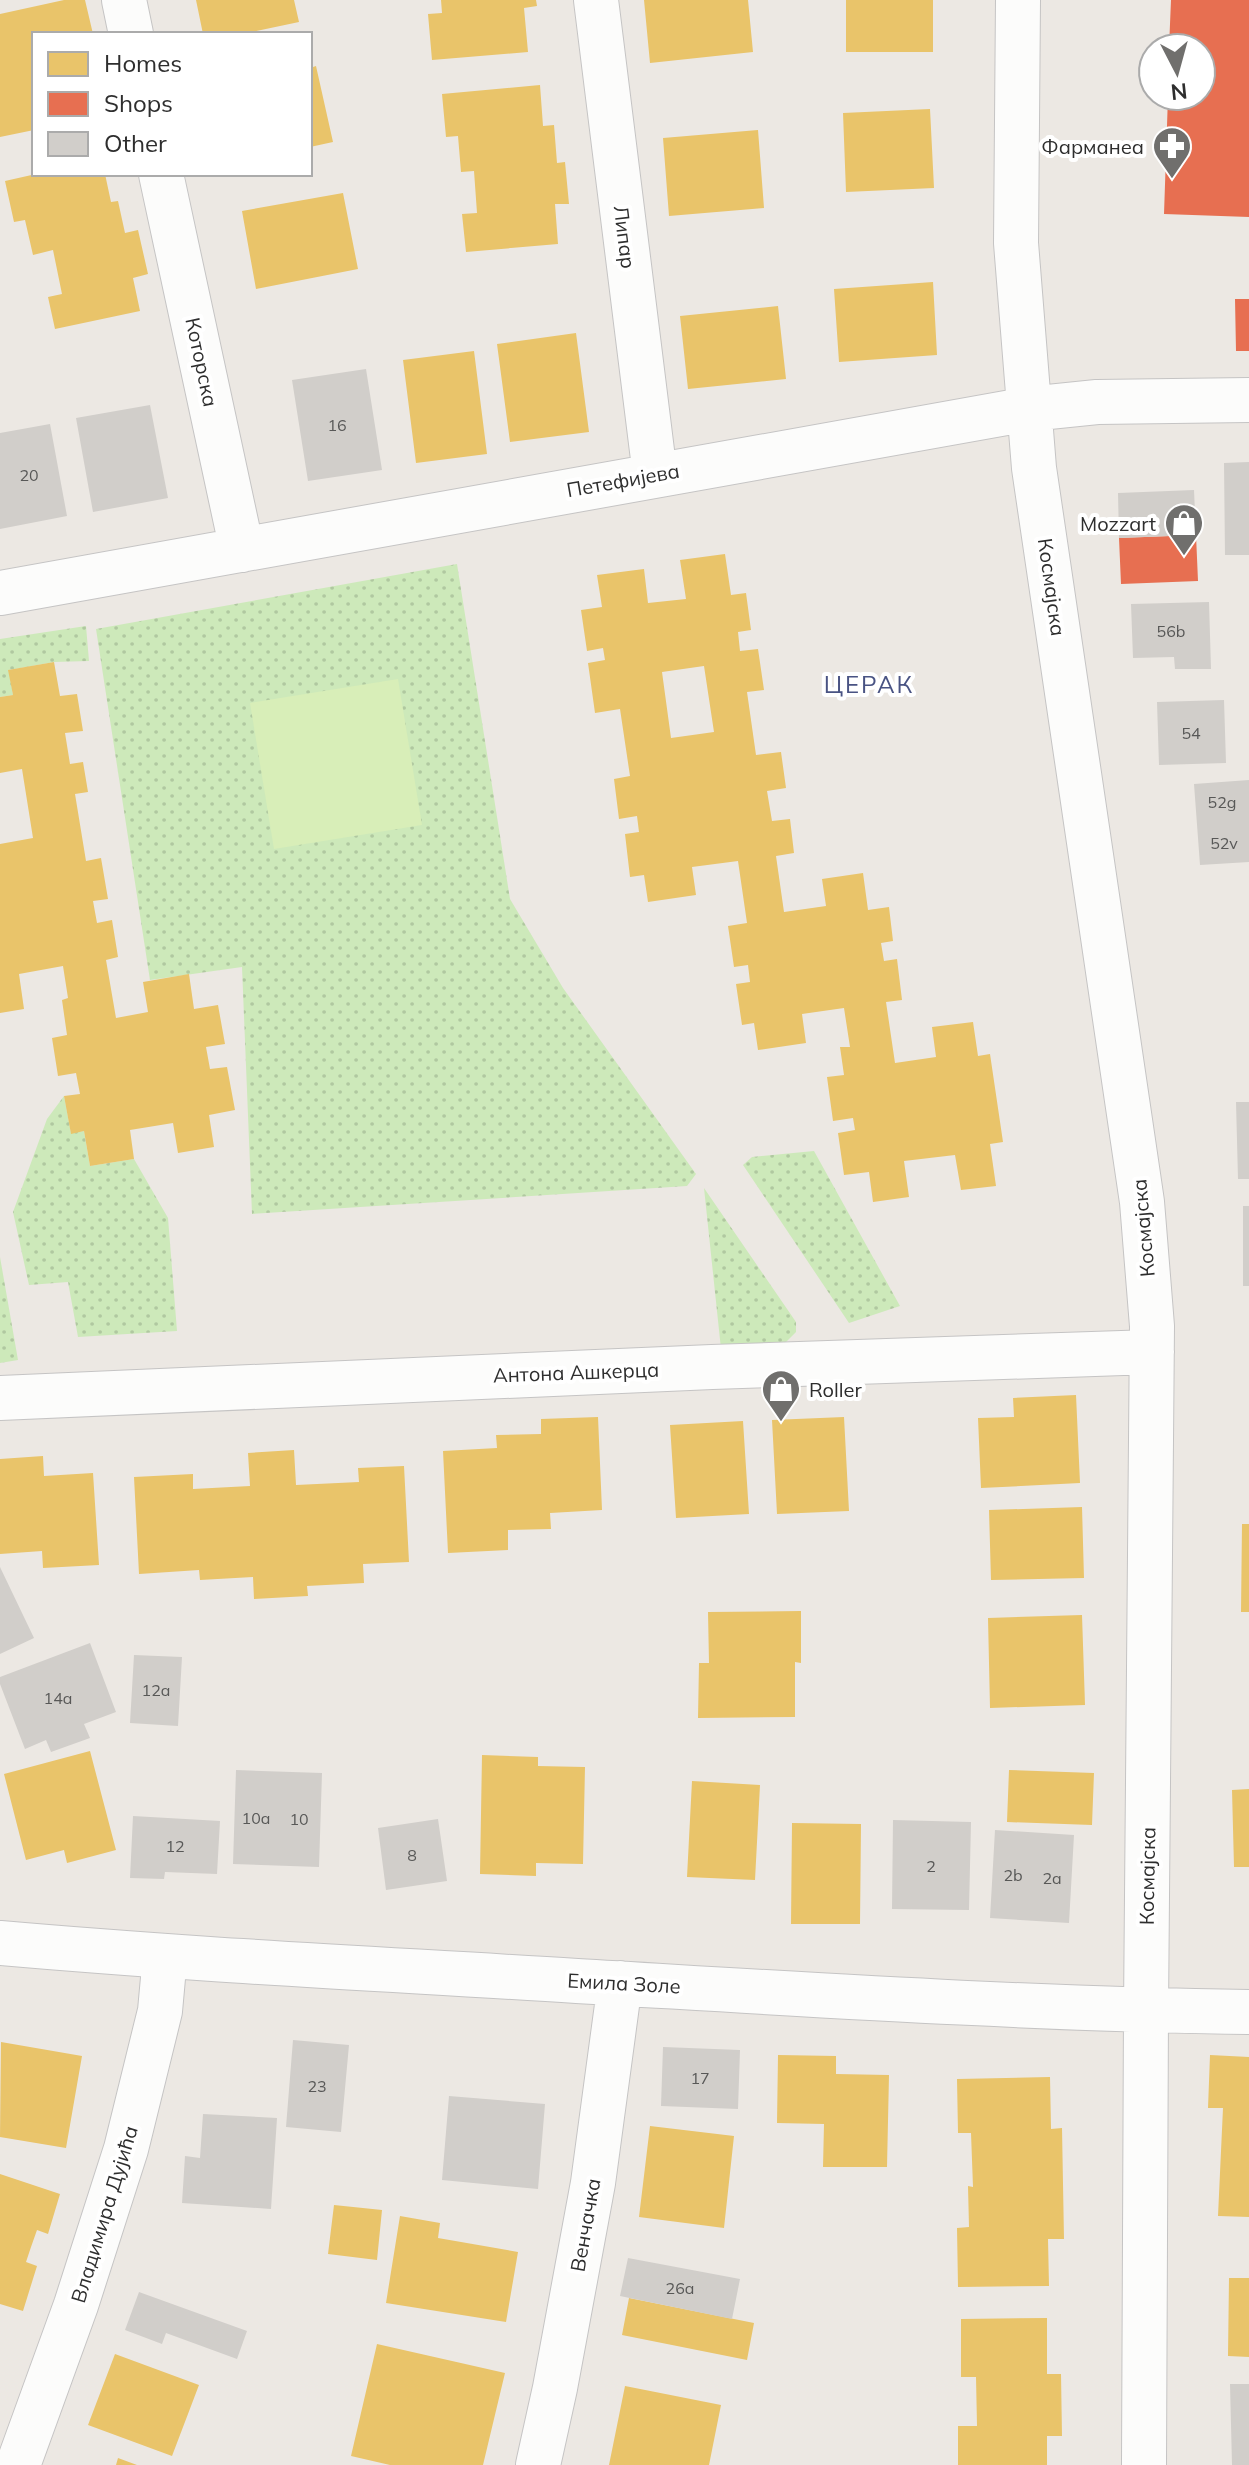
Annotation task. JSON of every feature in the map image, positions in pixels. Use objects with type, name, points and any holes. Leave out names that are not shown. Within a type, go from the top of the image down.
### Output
[{"type":"street","points":[[124,0],[131,32]]},
{"type":"street","name":"Липар","points":[[596,0],[655,475]]},
{"type":"street","name":"Космајска","points":[[1018,0],[1016,243],[1036,484],[1142,1202],[1152,1352],[1144,2465]]},
{"type":"street","name":"Которска","points":[[161,176],[242,550]]},
{"type":"street","name":"Петефијева","points":[[0,593],[1029,409],[1097,402],[1249,400]]},
{"type":"street","name":"Антона Ашкерца","points":[[0,1398],[712,1367],[1152,1352]]},
{"type":"street","name":"Емила Золе","points":[[0,1943],[620,1983],[1076,2008],[1249,2012]]},
{"type":"street","name":"Владимира Дујића","points":[[18,2465],[76,2305],[126,2149],[160,2011],[165,1956]]},
{"type":"street","name":"Венчачка","points":[[538,2465],[593,2183],[620,1983]]},
{"type":"green space","points":[[457,564],[510,899],[563,988],[696,1174],[687,1186],[252,1214],[242,967],[150,980],[96,629]]},
{"type":"green space","points":[[86,626],[89,661],[54,662],[9,670],[13,695],[0,697],[0,639]]},
{"type":"green space","points":[[398,679],[422,825],[274,849],[250,703]]},
{"type":"green space","points":[[64,1096],[71,1133],[84,1131],[90,1166],[134,1159],[168,1218],[177,1331],[78,1337],[68,1282],[29,1285],[13,1212],[47,1119]]},
{"type":"green space","points":[[814,1151],[900,1306],[849,1323],[743,1165],[752,1157]]},
{"type":"green space","points":[[704,1188],[796,1322],[796,1332],[785,1343],[721,1349]]},
{"type":"green space","points":[[0,1257],[18,1360],[0,1363]]},
{"type":"building: Homes","points":[[64,0],[85,0],[93,32],[32,32],[32,130],[0,137],[0,14]]},
{"type":"building: Homes","points":[[196,0],[294,0],[299,22],[252,32],[203,32]]},
{"type":"building: Homes","points":[[441,0],[536,0],[537,6],[524,8],[528,52],[432,60],[428,14],[442,13]]},
{"type":"building: Homes","points":[[644,0],[748,0],[753,52],[650,63]]},
{"type":"building: Homes","points":[[846,0],[933,0],[933,52],[846,52]]},
{"type":"building: Homes","points":[[316,66],[333,142],[312,147],[312,67]]},
{"type":"building: Homes","points":[[540,85],[543,126],[554,125],[557,163],[565,162],[569,204],[555,204],[558,244],[466,252],[462,214],[477,213],[474,171],[461,172],[458,136],[446,137],[442,94]]},
{"type":"building: Homes","points":[[930,109],[934,188],[846,192],[843,113]]},
{"type":"building: Homes","points":[[758,130],[764,208],[669,216],[663,138]]},
{"type":"building: Homes","points":[[32,175],[105,176],[111,202],[118,201],[125,233],[138,230],[148,274],[133,278],[140,311],[55,329],[48,297],[62,294],[53,250],[33,255],[25,220],[14,222],[5,181]]},
{"type":"building: Homes","points":[[343,193],[358,269],[256,289],[242,211]]},
{"type":"building: Homes","points":[[933,282],[937,355],[839,362],[834,289]]},
{"type":"building: Homes","points":[[778,306],[786,379],[688,389],[680,316]]},
{"type":"building: Homes","points":[[576,333],[589,432],[510,442],[497,344]]},
{"type":"building: Homes","points":[[474,351],[487,454],[416,463],[403,360]]},
{"type":"building: Homes","points":[[725,554],[731,595],[746,593],[751,630],[738,632],[740,651],[758,649],[764,690],[747,692],[756,755],[781,752],[786,788],[767,791],[772,821],[790,819],[794,853],[776,856],[784,912],[826,906],[822,879],[863,873],[868,910],[889,907],[893,941],[881,943],[884,961],[897,959],[902,1000],[886,1002],[895,1063],[936,1057],[932,1027],[973,1022],[978,1056],[990,1054],[1003,1142],[990,1144],[996,1186],[961,1190],[955,1155],[904,1161],[909,1197],[873,1202],[869,1172],[844,1175],[838,1133],[855,1130],[853,1118],[833,1121],[827,1077],[844,1075],[840,1047],[850,1047],[844,1008],[802,1014],[806,1043],[758,1050],[754,1023],[742,1025],[736,984],[750,982],[748,965],[734,967],[728,926],[747,923],[738,861],[692,867],[696,895],[648,902],[644,875],[630,877],[625,834],[639,832],[637,816],[619,819],[614,779],[630,776],[620,709],[595,713],[588,663],[605,660],[603,648],[587,651],[581,610],[602,607],[597,575],[644,569],[648,603],[686,599],[680,560]],"holes":[[[704,666],[714,732],[671,738],[662,672]]]},
{"type":"building: Homes","points":[[54,662],[60,696],[77,694],[83,731],[65,733],[70,764],[83,762],[88,792],[75,794],[86,861],[101,858],[108,899],[93,901],[97,923],[112,920],[118,957],[106,960],[116,1018],[148,1012],[143,982],[189,974],[194,1009],[218,1005],[225,1044],[206,1047],[210,1069],[227,1067],[235,1110],[209,1115],[214,1147],[178,1153],[173,1123],[130,1130],[134,1159],[90,1166],[84,1131],[71,1134],[64,1096],[80,1094],[76,1073],[58,1076],[52,1038],[67,1035],[62,1000],[68,998],[63,966],[19,974],[24,1009],[0,1013],[0,844],[33,838],[22,769],[0,773],[0,697],[13,695],[8,670]]},
{"type":"building: Homes","points":[[1076,1395],[1080,1483],[981,1488],[978,1418],[1014,1417],[1013,1398]]},
{"type":"building: Homes","points":[[598,1417],[602,1510],[550,1513],[551,1529],[508,1530],[508,1550],[448,1553],[443,1451],[497,1448],[496,1435],[541,1434],[541,1419]]},
{"type":"building: Homes","points":[[844,1417],[849,1511],[777,1514],[772,1420]]},
{"type":"building: Homes","points":[[743,1421],[749,1514],[676,1518],[670,1425]]},
{"type":"building: Homes","points":[[294,1450],[296,1485],[359,1482],[358,1468],[404,1466],[409,1562],[363,1564],[364,1583],[307,1586],[308,1596],[254,1599],[253,1577],[200,1580],[199,1570],[139,1574],[134,1477],[193,1474],[193,1489],[250,1486],[248,1453]]},
{"type":"building: Homes","points":[[43,1456],[44,1476],[93,1473],[99,1565],[43,1568],[42,1551],[0,1554],[0,1459]]},
{"type":"building: Homes","points":[[1082,1507],[1084,1578],[991,1580],[989,1510]]},
{"type":"building: Homes","points":[[1242,1524],[1249,1524],[1249,1612],[1241,1612]]},
{"type":"building: Homes","points":[[801,1611],[801,1663],[795,1662],[795,1717],[698,1718],[699,1663],[709,1663],[708,1612]]},
{"type":"building: Homes","points":[[1082,1615],[1085,1705],[990,1708],[988,1618]]},
{"type":"building: Homes","points":[[90,1751],[116,1850],[67,1863],[64,1850],[26,1860],[4,1774]]},
{"type":"building: Homes","points":[[482,1755],[538,1757],[538,1766],[585,1767],[583,1864],[536,1863],[536,1876],[480,1874]]},
{"type":"building: Homes","points":[[1009,1770],[1094,1773],[1092,1825],[1007,1822]]},
{"type":"building: Homes","points":[[692,1781],[760,1785],[755,1880],[687,1877]]},
{"type":"building: Homes","points":[[1249,1789],[1249,1867],[1234,1867],[1232,1790]]},
{"type":"building: Homes","points":[[792,1823],[861,1824],[860,1924],[791,1924]]},
{"type":"building: Homes","points":[[1,2042],[82,2056],[66,2148],[0,2137]]},
{"type":"building: Homes","points":[[778,2055],[836,2056],[836,2074],[889,2075],[887,2167],[823,2167],[824,2124],[777,2123]]},
{"type":"building: Homes","points":[[1210,2055],[1249,2057],[1249,2217],[1218,2216],[1223,2108],[1208,2108]]},
{"type":"building: Homes","points":[[1050,2077],[1051,2129],[1062,2128],[1064,2239],[1048,2239],[1049,2286],[958,2287],[957,2228],[969,2227],[968,2186],[973,2187],[971,2133],[958,2133],[957,2079]]},
{"type":"building: Homes","points":[[650,2126],[734,2136],[724,2228],[639,2217]]},
{"type":"building: Homes","points":[[0,2174],[60,2194],[48,2234],[37,2230],[26,2262],[37,2266],[23,2311],[0,2304]]},
{"type":"building: Homes","points":[[334,2205],[382,2210],[377,2260],[328,2254]]},
{"type":"building: Homes","points":[[400,2216],[440,2223],[438,2238],[518,2252],[506,2322],[386,2303]]},
{"type":"building: Homes","points":[[1229,2278],[1249,2278],[1249,2357],[1228,2356]]},
{"type":"building: Homes","points":[[629,2298],[754,2323],[747,2360],[622,2335]]},
{"type":"building: Homes","points":[[1047,2318],[1047,2374],[1061,2374],[1062,2436],[1047,2436],[1047,2465],[958,2465],[958,2426],[977,2426],[976,2377],[961,2377],[961,2319]]},
{"type":"building: Homes","points":[[377,2344],[505,2373],[483,2465],[390,2465],[351,2456]]},
{"type":"building: Homes","points":[[115,2354],[199,2385],[172,2456],[88,2425]]},
{"type":"building: Homes","points":[[625,2386],[721,2405],[709,2465],[609,2465]]},
{"type":"building: Homes","points":[[118,2458],[137,2465],[116,2465]]},
{"type":"building: Shops","points":[[1171,0],[1249,0],[1249,217],[1164,214],[1167,112],[1217,112],[1217,32],[1170,32]]},
{"type":"building: Shops","points":[[1235,299],[1249,299],[1249,351],[1236,351]]},
{"type":"building: Shops","points":[[1196,535],[1198,581],[1121,584],[1119,538]]},
{"type":"building: Other","points":[[366,369],[382,470],[308,481],[292,380]]},
{"type":"building: Other","points":[[150,405],[168,498],[93,512],[76,418]]},
{"type":"building: Other","points":[[50,424],[67,516],[0,529],[0,433]]},
{"type":"building: Other","points":[[1249,462],[1249,555],[1225,555],[1224,463]]},
{"type":"building: Other","points":[[1194,490],[1196,535],[1119,538],[1118,493]]},
{"type":"building: Other","points":[[1209,602],[1211,669],[1175,669],[1174,657],[1133,658],[1131,604]]},
{"type":"building: Other","points":[[1224,700],[1226,763],[1159,765],[1157,702]]},
{"type":"building: Other","points":[[1249,780],[1249,862],[1200,865],[1194,784]]},
{"type":"building: Other","points":[[1236,1102],[1249,1102],[1249,1179],[1238,1179]]},
{"type":"building: Other","points":[[1243,1206],[1249,1206],[1249,1286],[1243,1286]]},
{"type":"building: Other","points":[[0,1567],[34,1638],[0,1654]]},
{"type":"building: Other","points":[[90,1643],[116,1712],[84,1724],[90,1738],[51,1752],[46,1740],[25,1749],[0,1677]]},
{"type":"building: Other","points":[[134,1655],[182,1657],[178,1726],[130,1723]]},
{"type":"building: Other","points":[[236,1770],[322,1773],[319,1867],[233,1864]]},
{"type":"building: Other","points":[[133,1816],[220,1821],[217,1874],[165,1872],[164,1879],[130,1878]]},
{"type":"building: Other","points":[[438,1819],[447,1881],[386,1890],[378,1828]]},
{"type":"building: Other","points":[[893,1820],[971,1822],[969,1910],[892,1909]]},
{"type":"building: Other","points":[[995,1830],[1074,1835],[1069,1923],[990,1918]]},
{"type":"building: Other","points":[[293,2040],[349,2045],[341,2132],[286,2127]]},
{"type":"building: Other","points":[[663,2047],[740,2050],[738,2109],[661,2106]]},
{"type":"building: Other","points":[[449,2096],[545,2104],[538,2189],[442,2180]]},
{"type":"building: Other","points":[[203,2114],[277,2118],[271,2209],[182,2203],[185,2156],[200,2158]]},
{"type":"building: Other","points":[[628,2258],[740,2279],[732,2319],[620,2296]]},
{"type":"building: Other","points":[[139,2292],[247,2331],[237,2359],[166,2333],[162,2344],[125,2330]]},
{"type":"building: Other","points":[[1230,2384],[1249,2384],[1249,2465],[1232,2465]]},
{"type":"place","name":"Фарманеа","points":[[1172,180]]},
{"type":"place","name":"Mozzart","points":[[1184,557]]},
{"type":"place","name":"Roller","points":[[781,1423]]},
{"type":"district","name":"ЦЕРАК","points":[[869,684]]}]
